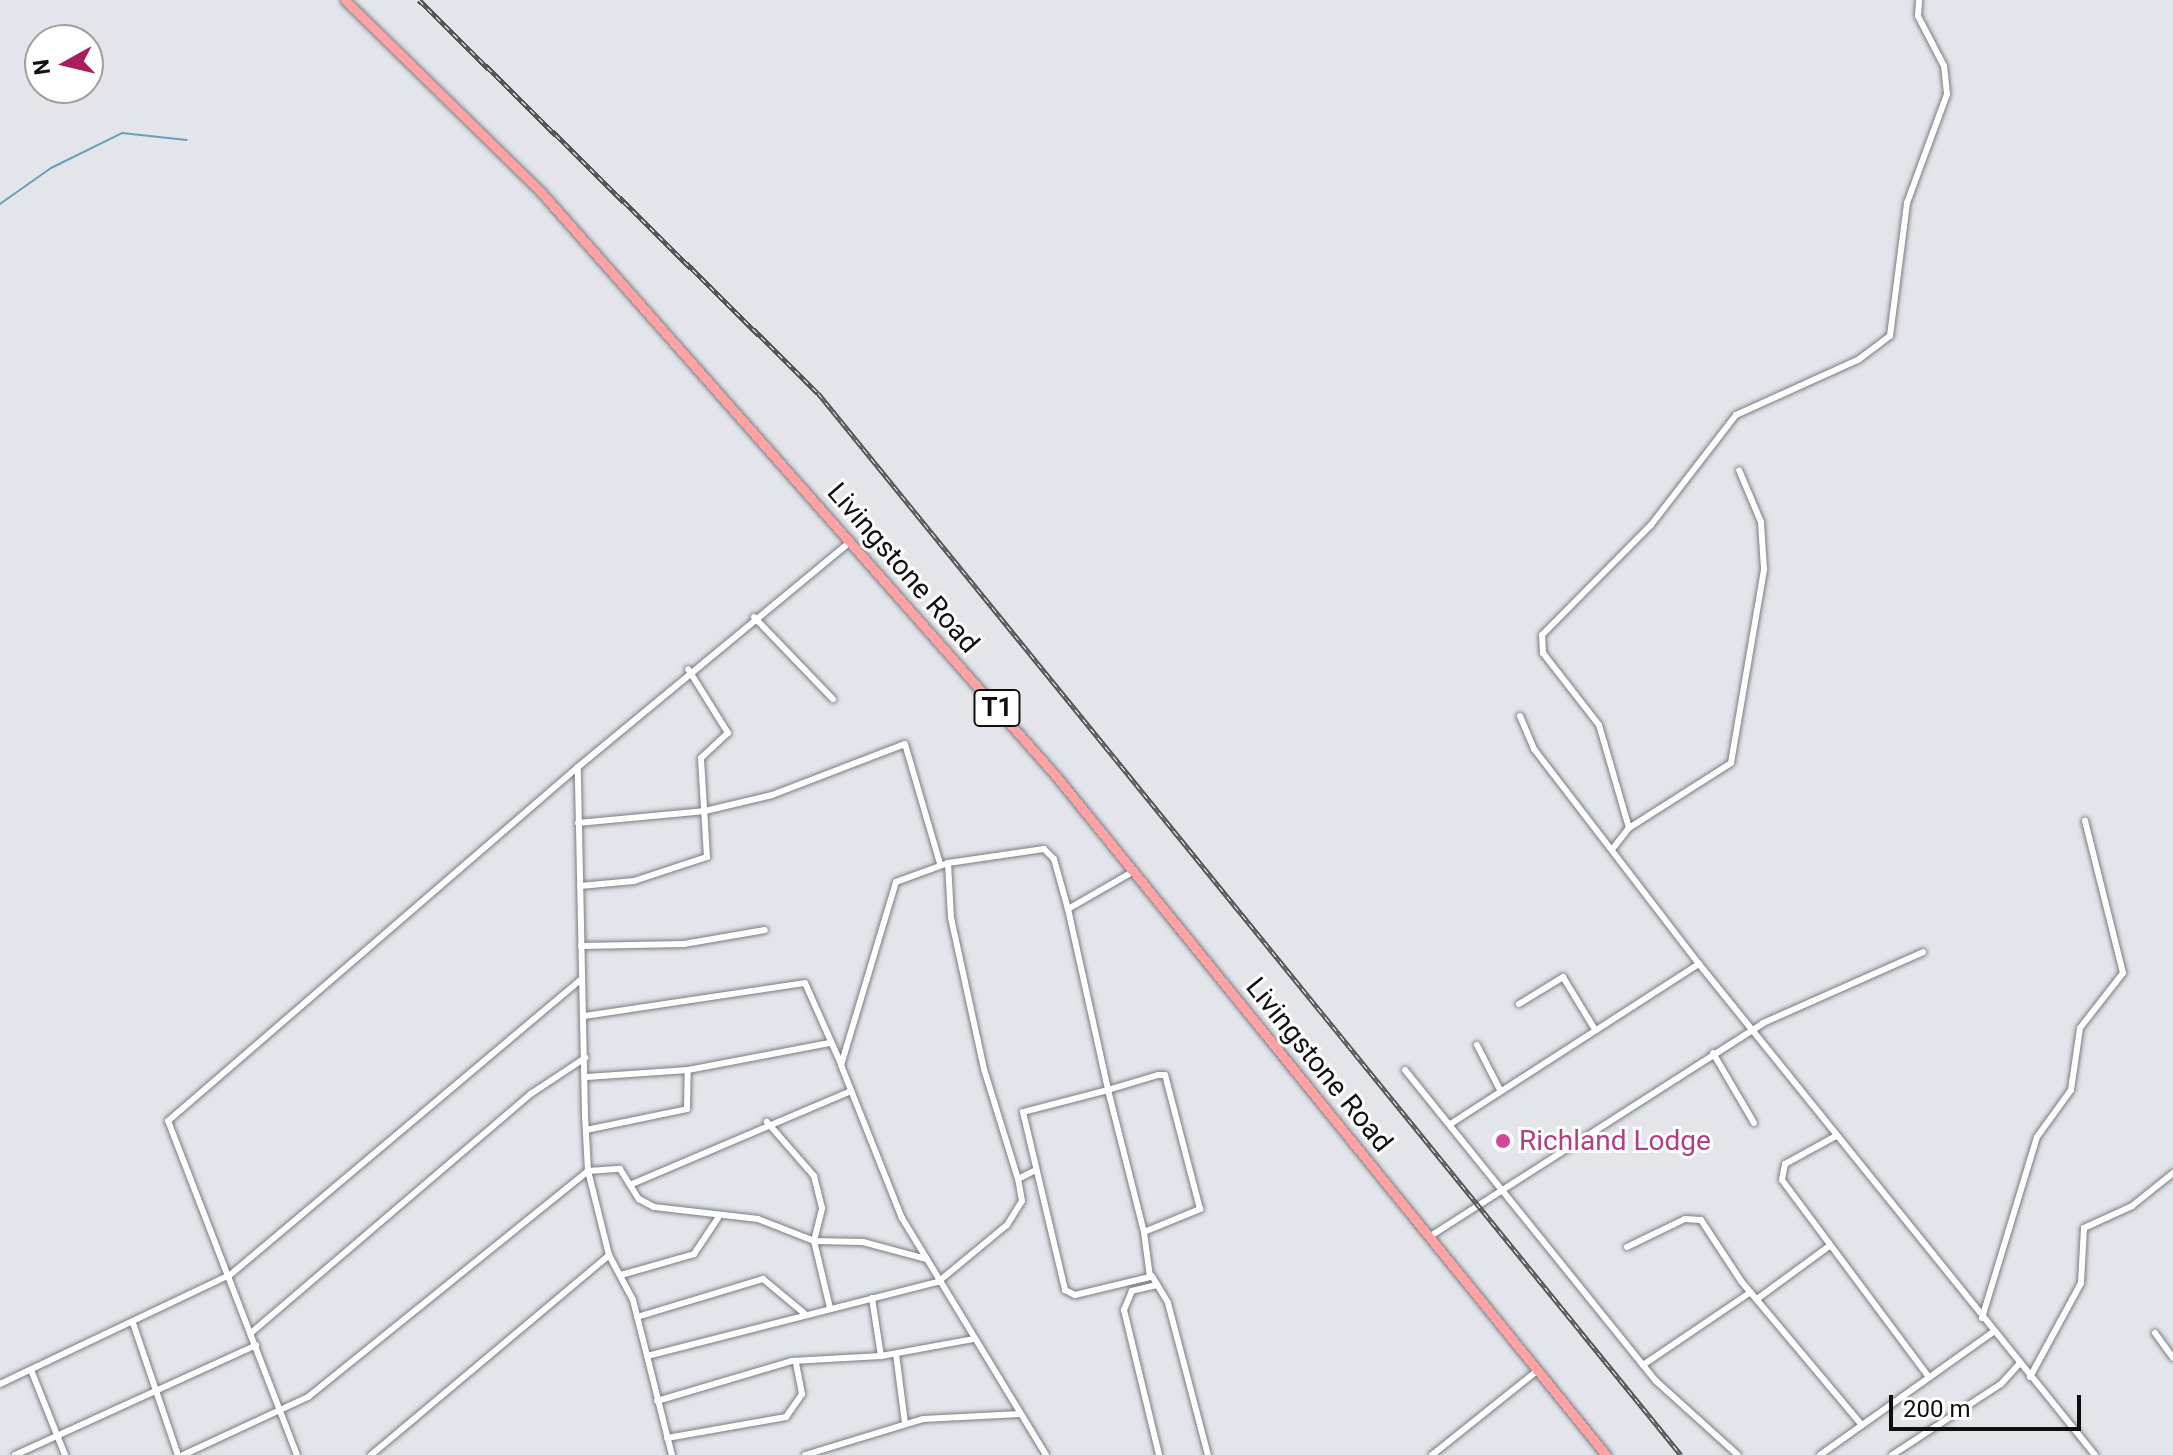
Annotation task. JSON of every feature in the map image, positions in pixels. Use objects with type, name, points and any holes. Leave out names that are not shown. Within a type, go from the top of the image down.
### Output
[{"type":"highway","name":"Livingstone Road","points":[[345,0],[541,192],[850,542],[1134,871],[1606,1455]]},
{"type":"street","points":[[1629,828],[1599,725],[1543,653],[1542,635],[1651,525],[1736,415],[1858,360],[1890,336],[1907,203],[1947,94],[1944,66],[1918,16],[1919,0]]},
{"type":"street","points":[[1614,847],[1629,828],[1731,763],[1764,569],[1761,522],[1739,470]]},
{"type":"street","points":[[297,1455],[168,1121],[688,669],[850,542]]},
{"type":"street","points":[[754,617],[833,699]]},
{"type":"street","points":[[580,886],[634,881],[705,860],[701,758],[728,733],[688,669]]},
{"type":"street","points":[[1520,716],[1534,749],[1614,847],[1699,964],[2095,1455]]},
{"type":"street","points":[[578,823],[705,811],[772,795],[905,744],[940,864]]},
{"type":"street","points":[[578,767],[588,1171],[609,1255],[621,1275],[637,1317],[672,1455]]},
{"type":"street","points":[[1982,1318],[2037,1137],[2071,1090],[2080,1028],[2123,973],[2085,821]]},
{"type":"street","points":[[841,1065],[896,882],[940,864],[1049,851],[1068,909],[1152,1276],[1168,1303],[1208,1455]]},
{"type":"street","points":[[647,1356],[804,1313],[938,1282],[979,1255],[1017,1213],[1018,1179],[984,1069],[951,918],[948,863]]},
{"type":"street","points":[[1068,909],[1134,871]]},
{"type":"street","points":[[581,946],[684,944],[765,930]]},
{"type":"street","points":[[1429,1237],[1752,1029],[1923,952]]},
{"type":"street","points":[[1452,1123],[1594,1028],[1699,964]]},
{"type":"street","points":[[1519,1004],[1563,977],[1594,1028]]},
{"type":"street","points":[[0,1384],[230,1275],[582,979]]},
{"type":"street","points":[[584,1016],[805,983],[926,1259],[1046,1455]]},
{"type":"street","points":[[587,1077],[688,1070],[829,1043]]},
{"type":"street","points":[[1477,1045],[1500,1090]]},
{"type":"street","points":[[1713,1053],[1754,1123]]},
{"type":"street","points":[[252,1332],[532,1093],[585,1058]]},
{"type":"street","points":[[586,1130],[687,1109],[688,1070]]},
{"type":"street","points":[[1405,1070],[1452,1123],[1643,1365],[1738,1455]]},
{"type":"street","points":[[1144,1232],[1200,1209],[1171,1082],[1158,1075],[1023,1112],[1034,1171],[1067,1293],[1152,1276]]},
{"type":"street","points":[[632,1184],[767,1122],[851,1091]]},
{"type":"street","points":[[767,1122],[814,1176],[822,1208],[814,1241],[830,1308]]},
{"type":"street","points":[[1836,1136],[1781,1172],[1828,1247],[1889,1316],[1929,1377]]},
{"type":"street","points":[[133,1323],[180,1455],[281,1413],[588,1171],[617,1168],[654,1207],[718,1218],[758,1219],[814,1241],[863,1242],[926,1259]]},
{"type":"street","points":[[1018,1179],[1034,1171]]},
{"type":"street","points":[[2030,1377],[2081,1283],[2084,1228],[2132,1206],[2173,1173]]},
{"type":"street","points":[[621,1275],[694,1254],[718,1218]]},
{"type":"street","points":[[1627,1247],[1697,1218],[1751,1292],[1862,1425]]},
{"type":"street","points":[[1757,1299],[1828,1247]]},
{"type":"street","points":[[371,1455],[609,1255]]},
{"type":"street","points":[[637,1317],[763,1279],[804,1313]]},
{"type":"street","points":[[1157,1285],[1132,1291],[1124,1310],[1159,1455]]},
{"type":"street","points":[[1643,1365],[1751,1292]]},
{"type":"street","points":[[872,1298],[881,1356]]},
{"type":"street","points":[[1820,1455],[1993,1332]]},
{"type":"street","points":[[2155,1333],[2173,1358]]},
{"type":"street","points":[[657,1401],[796,1362],[881,1356],[974,1339]]},
{"type":"street","points":[[15,1455],[256,1345]]},
{"type":"street","points":[[896,1354],[905,1423]]},
{"type":"street","points":[[667,1438],[786,1417],[802,1394],[796,1362]]},
{"type":"street","points":[[1892,1455],[2001,1384],[2019,1364]]},
{"type":"street","points":[[31,1370],[65,1455]]},
{"type":"street","points":[[1432,1455],[1538,1370]]},
{"type":"street","points":[[806,1455],[905,1423],[1020,1414]]},
{"type":"street","points":[[1906,1447],[1912,1455]]},
{"type":"waterway","points":[[0,204],[51,168],[122,133],[187,140]]},
{"type":"railway","points":[[419,0],[818,393],[1681,1455]]},
{"type":"place","name":"Richland Lodge","points":[[1503,1141]]}]
